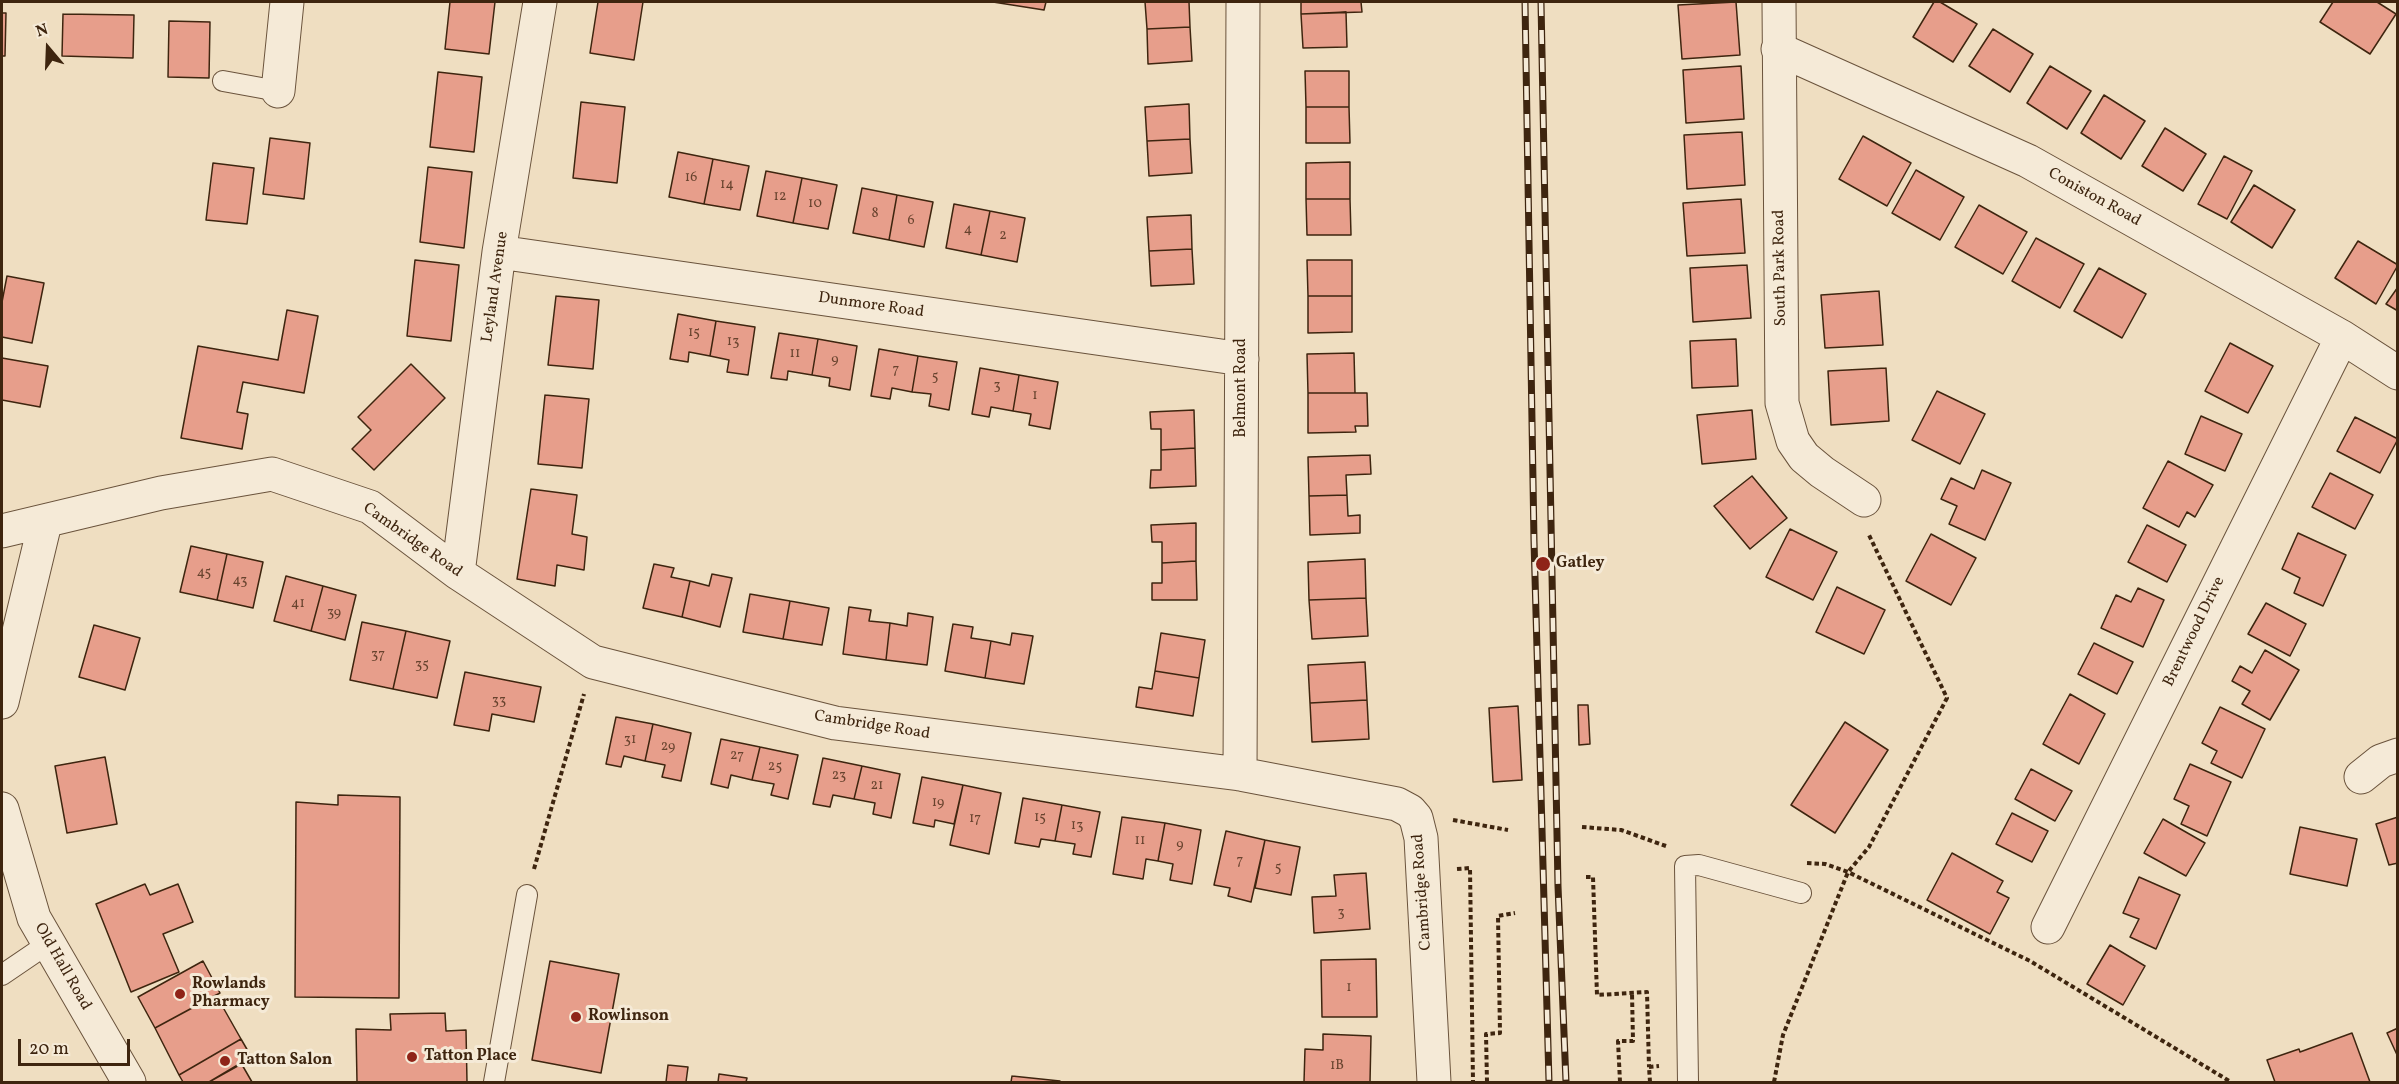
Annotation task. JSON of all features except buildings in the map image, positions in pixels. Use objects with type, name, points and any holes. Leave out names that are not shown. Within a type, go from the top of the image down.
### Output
[{"type":"street","points":[[278,91],[287,2]]},
{"type":"street","name":"Leyland Avenue","points":[[458,573],[500,252],[540,2]]},
{"type":"street","name":"Belmont Road","points":[[1240,774],[1243,2]]},
{"type":"street","name":"South Park Road","points":[[1779,2],[1782,402],[1794,441],[1804,457],[1864,500]]},
{"type":"street","name":"Coniston Road","points":[[1778,49],[2028,160],[2342,337],[2397,373]]},
{"type":"street","name":"Dunmore Road","points":[[500,252],[1242,359]]},
{"type":"street","name":"Brentwood Drive","points":[[2048,927],[2342,337]]},
{"type":"street","name":"Cambridge Road","points":[[45,523],[161,493],[272,474],[370,507],[458,573],[593,662],[835,723],[1240,774],[1397,804],[1410,811],[1416,818],[1424,870],[1434,1083]]},
{"type":"street","points":[[2,531],[45,523],[2,702]]},
{"type":"street","points":[[2361,777],[2380,761],[2397,755]]},
{"type":"street","name":"Old Hall Road","points":[[2,809],[34,918],[129,1083]]},
{"type":"lane","points":[[224,81],[278,91]]},
{"type":"lane","points":[[1688,1083],[1685,866],[1699,865],[1801,893]]},
{"type":"lane","points":[[494,1083],[527,896]]},
{"type":"lane","points":[[2,975],[49,943]]},
{"type":"path","points":[[1774,1083],[1783,1035],[1848,872],[1869,847],[1947,698],[1866,528],[1864,500]]},
{"type":"path","points":[[527,896],[593,662]]},
{"type":"path","points":[[1416,818],[1445,818],[1508,830]]},
{"type":"path","points":[[1424,870],[1470,868],[1473,1083]]},
{"type":"path","points":[[1848,872],[2030,961],[2230,1083]]},
{"type":"path","points":[[1586,877],[1593,877],[1597,995],[1647,992],[1649,1066]]},
{"type":"path","points":[[1487,1083],[1486,1034],[1500,1034],[1497,916],[1515,912]]},
{"type":"path","points":[[1620,1083],[1618,1041],[1633,1041],[1632,993]]},
{"type":"railway","points":[[1525,2],[1534,541],[1549,1082]]},
{"type":"railway","points":[[1541,2],[1558,886],[1566,1082]]},
{"type":"place","name":"Gatley","points":[[1543,564]]},
{"type":"place","name":"Rowlands Pharmacy","points":[[180,994]]},
{"type":"place","name":"Rowlinson","points":[[576,1017]]},
{"type":"place","name":"Tatton Place","points":[[412,1057]]},
{"type":"place","name":"Tatton Salon","points":[[225,1061]]}]
